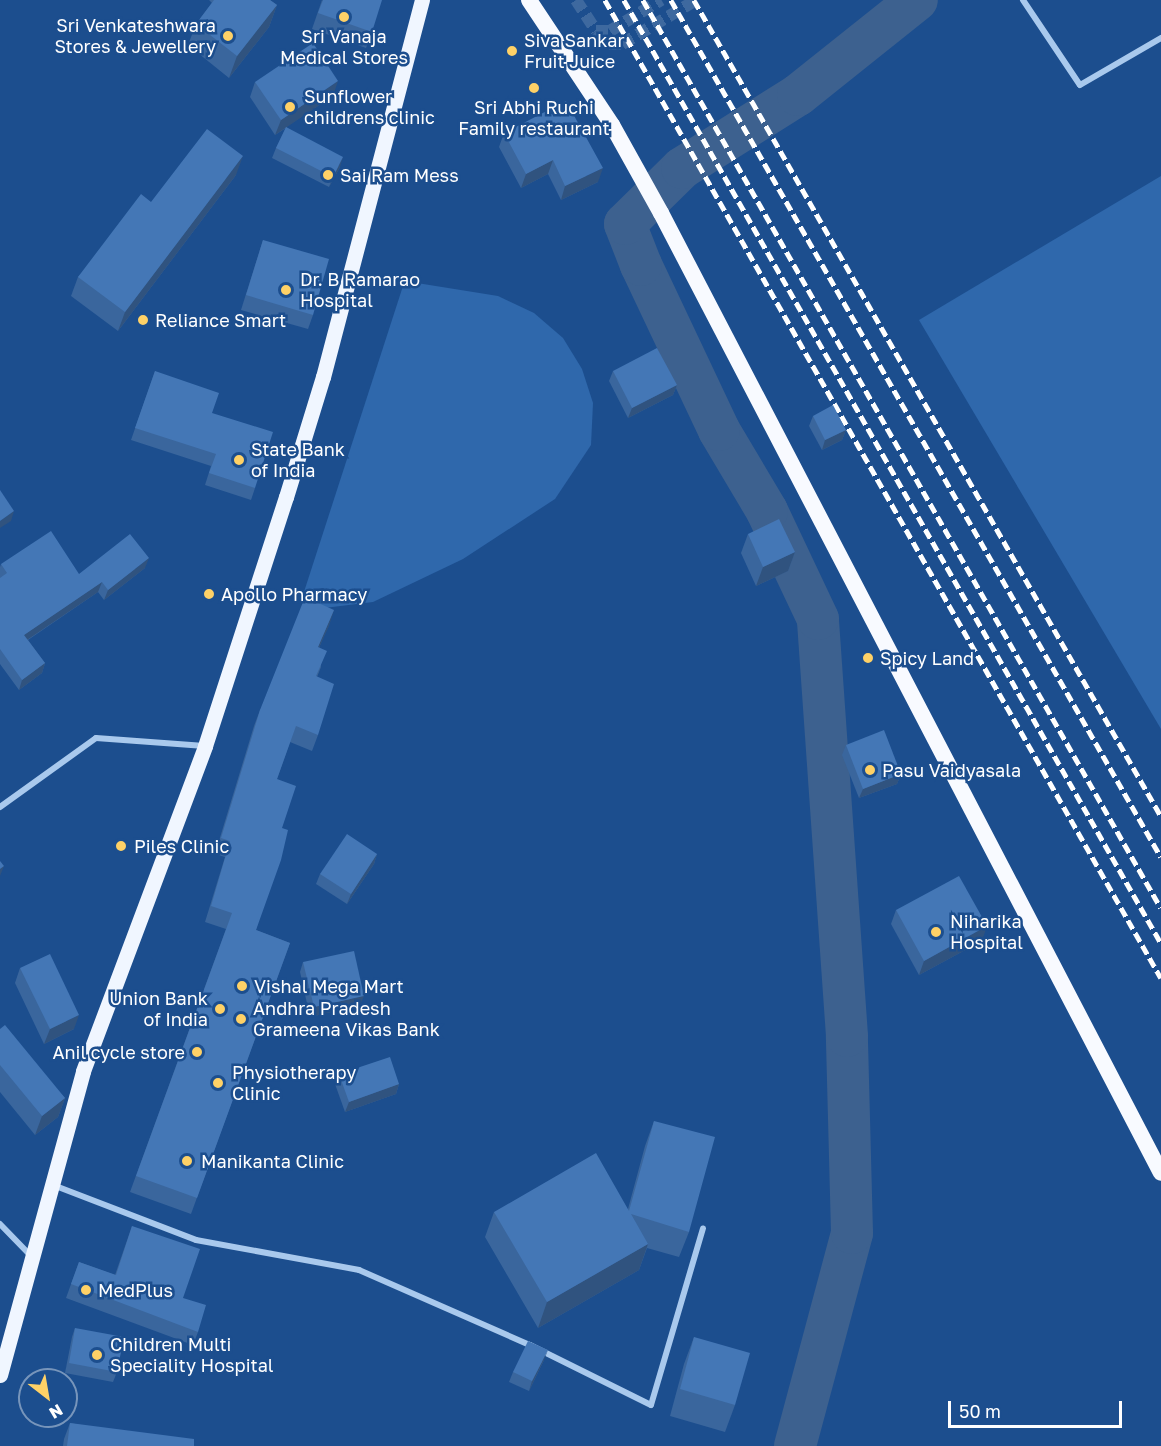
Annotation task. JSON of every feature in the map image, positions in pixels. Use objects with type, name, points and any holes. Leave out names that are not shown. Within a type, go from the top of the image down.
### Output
[{"type":"highway","points":[[529,0],[612,125],[661,213],[1161,1173]]},
{"type":"main road","points":[[0,1375],[83,1071],[205,746],[323,377],[421,3],[435,0]]},
{"type":"street","points":[[1023,0],[1080,85],[1161,38]]},
{"type":"street","points":[[0,807],[96,738],[205,746]]},
{"type":"street","points":[[52,1185],[196,1240],[359,1270],[530,1344],[651,1404],[703,1228]]},
{"type":"street","points":[[0,1224],[32,1257]]},
{"type":"shaded area","points":[[1161,176],[1161,729],[919,320]]},
{"type":"shaded area","points":[[417,283],[498,296],[534,313],[563,338],[582,369],[593,403],[591,445],[555,499],[463,559],[373,602],[316,609],[303,595],[403,286]]},
{"type":"building","points":[[214,0],[270,0],[277,5],[237,56],[196,24]]},
{"type":"building","points":[[323,0],[382,0],[372,32],[318,13]]},
{"type":"building","points":[[313,43],[338,81],[281,120],[255,82]]},
{"type":"building","points":[[566,101],[603,168],[565,186],[553,160],[526,174],[504,133]]},
{"type":"building","points":[[286,127],[343,157],[333,177],[276,148]]},
{"type":"building","points":[[207,129],[243,156],[125,312],[78,277],[141,194],[151,202]]},
{"type":"building","points":[[263,240],[329,259],[313,315],[246,295]]},
{"type":"building","points":[[657,348],[677,385],[632,408],[613,371]]},
{"type":"building","points":[[155,371],[219,393],[212,413],[273,432],[255,488],[209,473],[216,454],[135,428]]},
{"type":"building","points":[[833,405],[846,430],[825,440],[813,416]]},
{"type":"building","points":[[0,490],[14,511],[0,521]]},
{"type":"building","points":[[779,519],[795,552],[763,567],[748,534]]},
{"type":"building","points":[[51,531],[79,574],[130,534],[149,558],[108,590],[102,582],[24,635],[45,663],[22,680],[0,649],[0,578],[7,573],[1,564]]},
{"type":"building","points":[[305,597],[334,610],[318,647],[327,651],[316,676],[334,684],[318,735],[296,726],[277,779],[296,786],[282,828],[288,830],[281,860],[256,930],[290,943],[197,1198],[136,1176],[232,913],[211,906],[230,841],[221,838],[260,710]]},
{"type":"building","name":"Pasu Vaidyasala","points":[[884,730],[901,774],[863,789],[846,745]]},
{"type":"building","points":[[347,834],[377,854],[351,894],[320,874]]},
{"type":"building","points":[[959,876],[987,926],[924,961],[896,910]]},
{"type":"building","points":[[354,951],[364,996],[314,1007],[303,962]]},
{"type":"building","points":[[50,954],[79,1015],[50,1029],[20,968]]},
{"type":"building","points":[[5,1025],[65,1098],[42,1116],[0,1065],[0,1029]]},
{"type":"building","points":[[390,1057],[399,1084],[349,1102],[339,1074]]},
{"type":"building","points":[[654,1121],[715,1137],[689,1232],[631,1214],[648,1244],[547,1302],[494,1212],[596,1153],[629,1211]]},
{"type":"building","points":[[132,1226],[200,1249],[183,1298],[206,1305],[198,1332],[71,1284],[79,1262],[116,1275]]},
{"type":"building","points":[[75,1328],[124,1337],[117,1372],[69,1363]]},
{"type":"building","points":[[694,1337],[750,1353],[735,1405],[680,1389]]},
{"type":"building","points":[[528,1341],[548,1350],[532,1381],[513,1372]]},
{"type":"building","points":[[78,1424],[194,1439],[194,1446],[67,1446],[69,1428],[78,1428]]},
{"type":"waterway","points":[[795,1446],[852,1233],[847,1036],[818,619],[767,511],[719,430],[641,265],[625,224],[682,168],[798,95],[917,0]]},
{"type":"tunnel","points":[[576,0],[596,31],[609,44],[622,44],[696,0]]},
{"type":"tunnel","points":[[596,31],[610,31],[661,0]]},
{"type":"railway","points":[[605,0],[1161,978]]},
{"type":"railway","points":[[624,0],[1161,943]]},
{"type":"railway","points":[[643,0],[1161,908]]},
{"type":"railway","points":[[671,0],[1161,857]]},
{"type":"railway","points":[[694,0],[1161,816]]},
{"type":"place","name":"Sri Vanaja Medical Stores","points":[[344,17]]},
{"type":"place","name":"Sri Venkateshwara Stores & Jewellery","points":[[228,36]]},
{"type":"place","name":"Siva Sankar Fruit Juice","points":[[512,51]]},
{"type":"place","name":"Sri Abhi Ruchi Family restaurant","points":[[534,88]]},
{"type":"place","name":"Sunflower childrens clinic","points":[[290,107]]},
{"type":"place","name":"Sai Ram Mess","points":[[328,175]]},
{"type":"place","name":"Dr. B Ramarao Hospital","points":[[286,290]]},
{"type":"place","name":"Reliance Smart","points":[[143,320]]},
{"type":"place","name":"State Bank of India","points":[[239,460]]},
{"type":"place","name":"Apollo Pharmacy","points":[[209,594]]},
{"type":"place","name":"Spicy Land","points":[[868,658]]},
{"type":"place","name":"Pasu Vaidyasala","points":[[870,770]]},
{"type":"place","name":"Piles Clinic","points":[[121,846]]},
{"type":"place","name":"Niharika Hospital","points":[[936,932]]},
{"type":"place","name":"Vishal Mega Mart","points":[[242,986]]},
{"type":"place","name":"Union Bank of India","points":[[220,1009]]},
{"type":"place","name":"Andhra Pradesh Grameena Vikas Bank","points":[[241,1019]]},
{"type":"place","name":"Anil cycle store","points":[[197,1052]]},
{"type":"place","name":"Physiotherapy Clinic","points":[[218,1083]]},
{"type":"place","name":"Manikanta Clinic","points":[[187,1161]]},
{"type":"place","name":"MedPlus","points":[[86,1290]]},
{"type":"place","name":"Children Multi Speciality Hospital","points":[[97,1355]]}]
